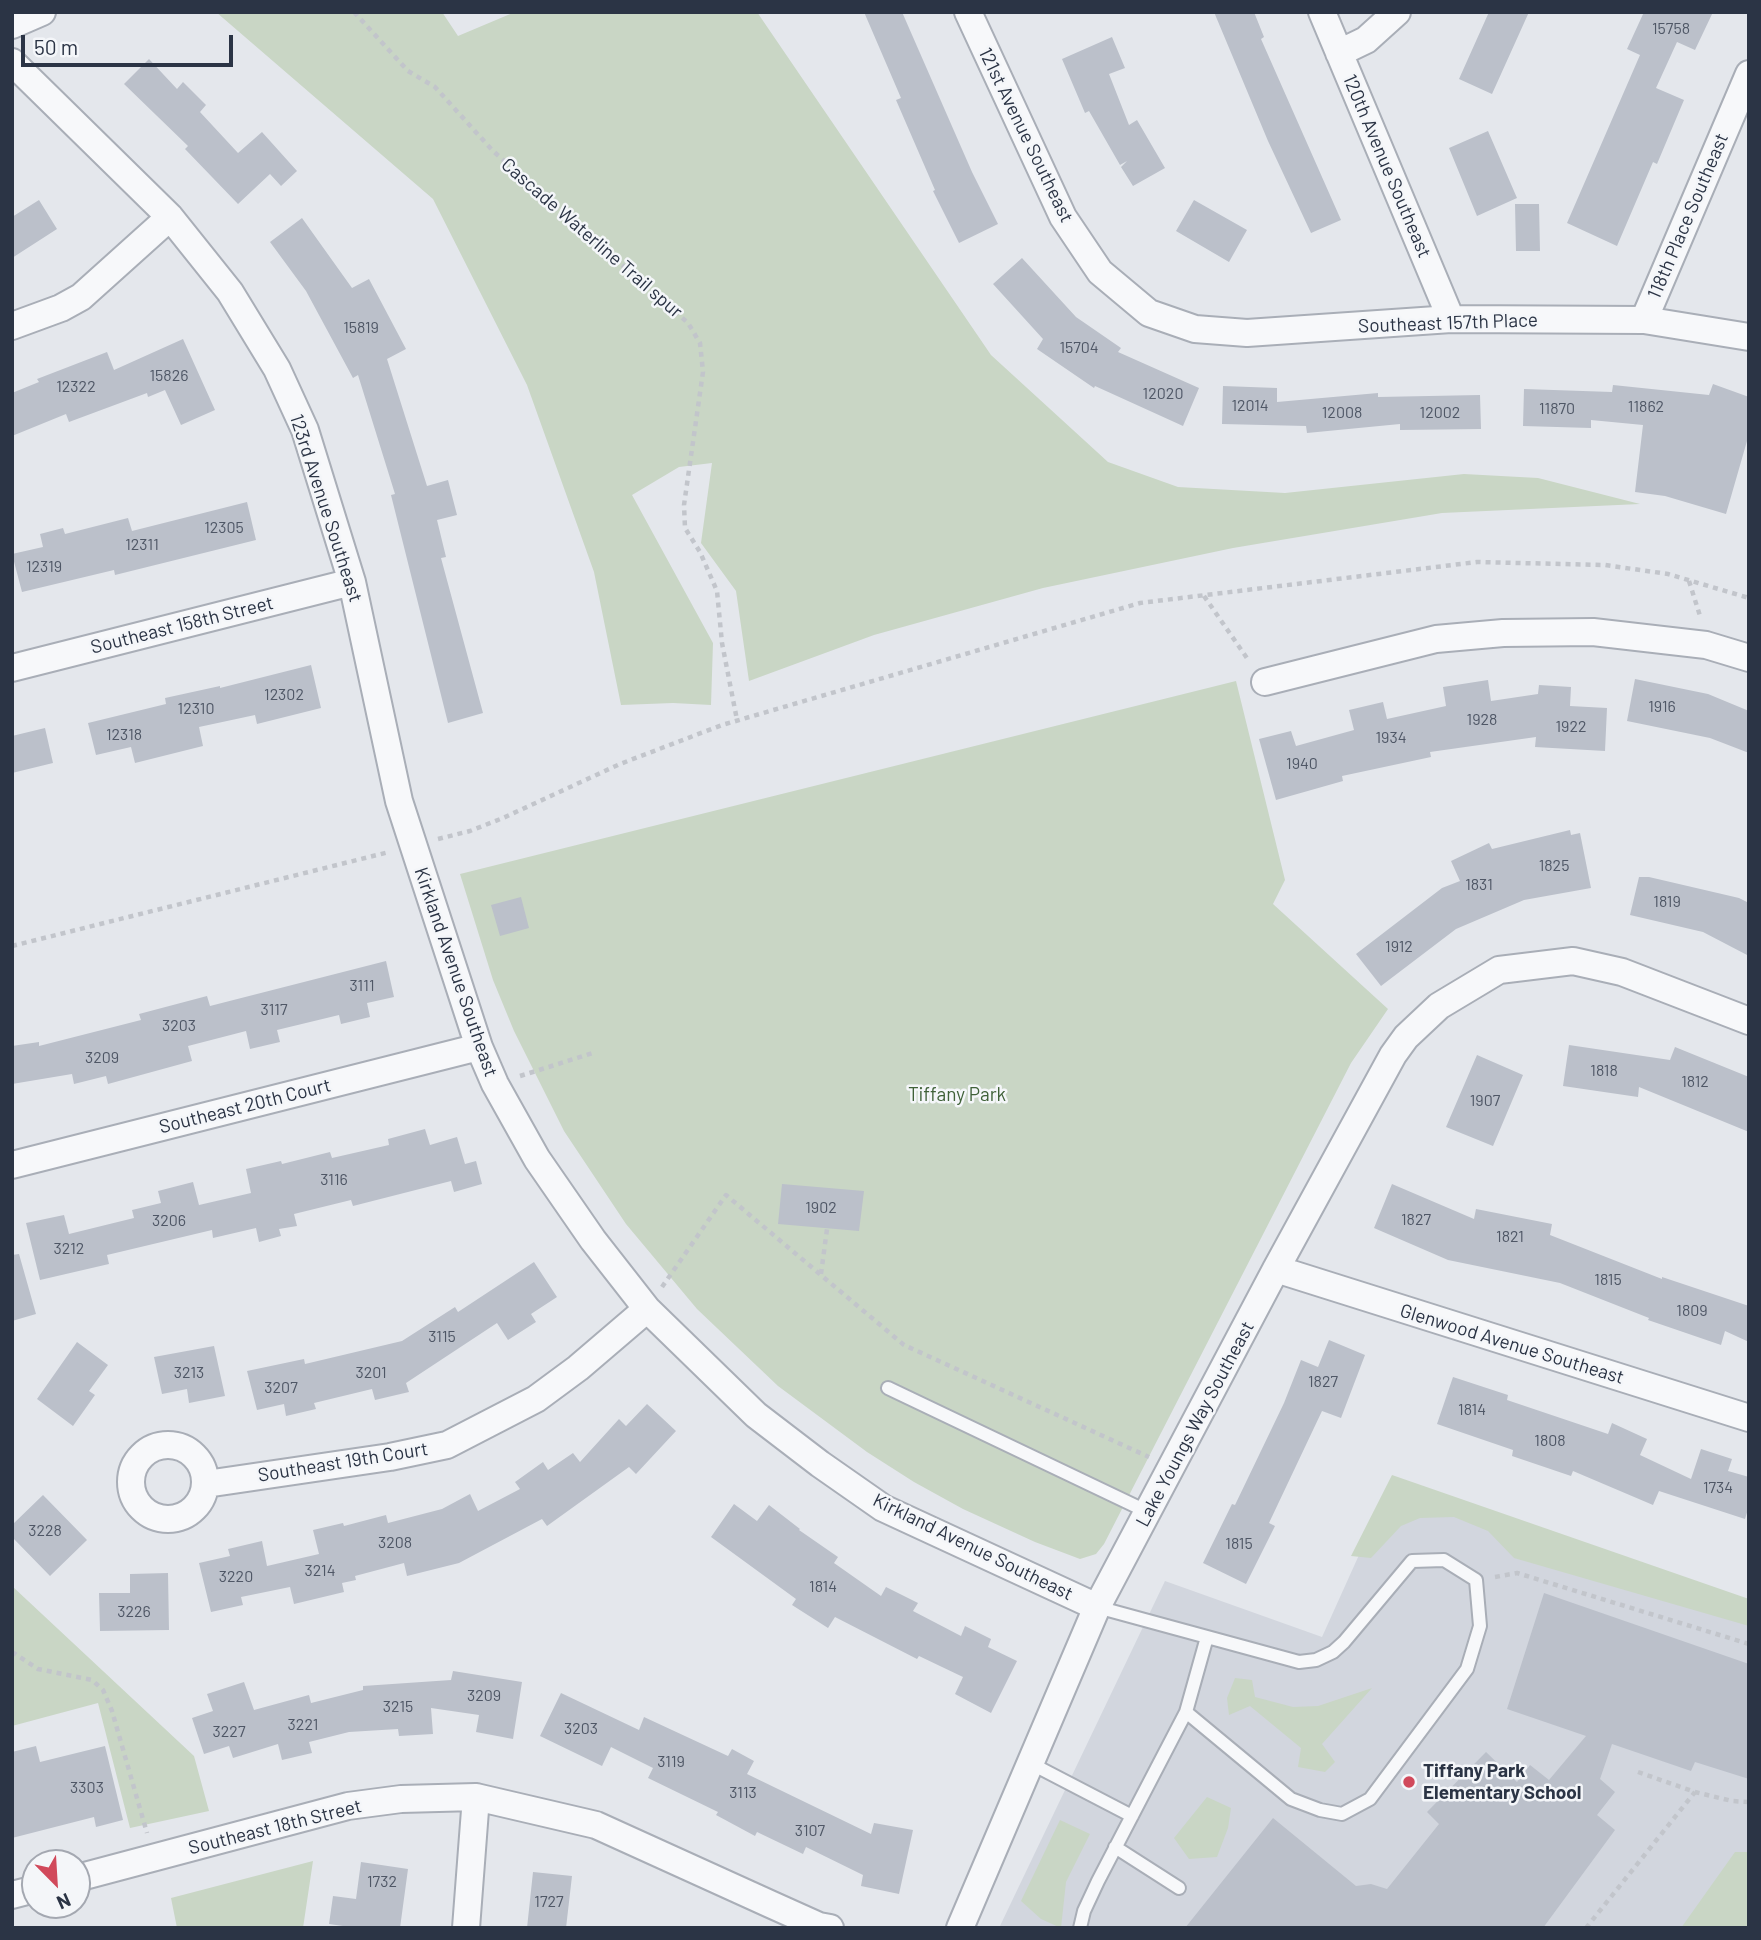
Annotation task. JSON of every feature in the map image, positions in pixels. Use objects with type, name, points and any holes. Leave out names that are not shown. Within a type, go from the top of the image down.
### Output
[{"type":"street","points":[[12,25],[42,12]]},
{"type":"street","name":"121st Avenue Southeast","points":[[968,12],[1063,217],[1100,272],[1149,313]]},
{"type":"street","name":"120th Avenue Southeast","points":[[1322,12],[1451,320]]},
{"type":"street","points":[[1339,53],[1366,40],[1397,12]]},
{"type":"street","name":"123rd Avenue Southeast","points":[[12,62],[170,218],[230,292],[277,369],[305,430],[352,582],[399,801]]},
{"type":"street","name":"118th Place Southeast","points":[[1644,320],[1749,74]]},
{"type":"street","points":[[12,326],[61,309],[81,297],[170,218]]},
{"type":"street","name":"Southeast 157th Place","points":[[1149,313],[1195,329],[1247,333],[1451,320],[1644,320],[1749,337]]},
{"type":"street","name":"Southeast 158th Street","points":[[12,668],[352,582]]},
{"type":"street","points":[[1265,682],[1436,639],[1503,633],[1593,632],[1706,645],[1749,658]]},
{"type":"street","name":"Kirkland Avenue Southeast","points":[[399,801],[479,1047],[495,1084],[537,1159],[593,1240],[647,1308],[756,1415],[883,1508],[1097,1607]]},
{"type":"street","name":"Lake Youngs Way Southeast","points":[[960,1928],[1097,1607],[1276,1269],[1400,1046],[1439,1006],[1499,970],[1573,961],[1622,972],[1749,1021]]},
{"type":"street","name":"Southeast 20th Court","points":[[12,1165],[479,1047]]},
{"type":"street","name":"Glenwood Avenue Southeast","points":[[1276,1269],[1749,1418]]},
{"type":"street","name":"Southeast 19th Court","points":[[205,1484],[390,1457],[447,1445],[536,1399],[578,1368],[647,1308]]},
{"type":"street","points":[[466,1928],[476,1797]]},
{"type":"street","name":"Southeast 18th Street","points":[[91,1874],[348,1806],[401,1799],[476,1797],[596,1825],[770,1904],[830,1928]]},
{"type":"lane","points":[[888,1388],[1148,1513]]},
{"type":"lane","points":[[1097,1607],[1299,1662],[1316,1660],[1333,1652],[1412,1561],[1444,1560],[1476,1580],[1480,1626],[1466,1669],[1370,1799],[1342,1814],[1320,1810],[1291,1799],[1186,1712]]},
{"type":"lane","points":[[1080,1928],[1084,1911],[1115,1847],[1186,1712],[1207,1637]]},
{"type":"lane","points":[[1030,1763],[1132,1816]]},
{"type":"lane","points":[[1115,1847],[1179,1888]]},
{"type":"path","name":"Cascade Waterline Trail spur","points":[[354,12],[408,71],[435,86],[493,151],[688,323],[700,343],[703,372],[684,505],[685,528],[717,591],[722,643],[737,720]]},
{"type":"path","points":[[12,946],[470,831],[620,764],[737,720],[1140,603],[1477,562],[1605,565],[1668,574],[1749,598]]},
{"type":"path","points":[[1689,580],[1706,645]]},
{"type":"path","points":[[1205,596],[1265,682]]},
{"type":"path","points":[[495,1084],[593,1053]]},
{"type":"path","points":[[647,1308],[726,1195],[904,1345],[1172,1467]]},
{"type":"path","points":[[821,1275],[827,1228]]},
{"type":"path","points":[[1476,1580],[1517,1573],[1749,1644]]},
{"type":"path","points":[[12,1652],[38,1669],[92,1680],[103,1690],[112,1711],[154,1857]]},
{"type":"path","points":[[1638,1772],[1695,1792],[1732,1801],[1749,1802]]},
{"type":"path","points":[[1586,1928],[1695,1792]]},
{"type":"shaded area","name":"Tiffany Park Elementary School","points":[[1391,1484],[1749,1612],[1749,1928],[999,1928],[1165,1581],[1322,1637]]},
{"type":"green space","points":[[216,12],[442,12],[458,36],[515,12],[757,12],[991,355],[1108,462],[1178,487],[1285,493],[1464,474],[1538,478],[1640,504],[1442,513],[1233,548],[1043,588],[874,635],[749,681],[736,591],[701,543],[712,463],[679,467],[632,495],[713,643],[711,705],[621,705],[594,572],[527,385],[433,199]]},
{"type":"green space","name":"Tiffany Park","points":[[1236,681],[1285,880],[1273,904],[1388,1009],[1351,1063],[1104,1544],[1096,1554],[1080,1559],[963,1509],[867,1452],[778,1386],[697,1309],[626,1224],[564,1131],[514,1031],[493,980],[460,874]]},
{"type":"green space","points":[[1392,1475],[1749,1599],[1749,1626],[1514,1558],[1488,1531],[1454,1517],[1420,1518],[1401,1526],[1371,1558],[1351,1556]]},
{"type":"green space","points":[[12,1586],[194,1756],[209,1811],[130,1828],[98,1703],[12,1726]]},
{"type":"green space","points":[[1235,1678],[1252,1680],[1255,1697],[1293,1707],[1318,1706],[1372,1688],[1322,1744],[1335,1762],[1325,1772],[1298,1767],[1301,1748],[1250,1706],[1229,1715],[1227,1698]]},
{"type":"green space","points":[[1207,1797],[1231,1808],[1228,1828],[1217,1857],[1189,1859],[1174,1838]]},
{"type":"green space","points":[[1060,1820],[1090,1834],[1066,1882],[1061,1928],[1041,1919],[1021,1901]]},
{"type":"green space","points":[[1735,1852],[1749,1852],[1749,1928],[1681,1928]]},
{"type":"green space","points":[[313,1861],[303,1928],[177,1928],[171,1898]]},
{"type":"building","points":[[864,12],[902,12],[972,172],[998,224],[959,243],[933,191],[935,190],[896,100],[901,98]]},
{"type":"building","points":[[1214,12],[1254,12],[1264,37],[1261,39],[1341,220],[1311,233],[1268,141]]},
{"type":"building","points":[[1489,12],[1529,12],[1492,94],[1459,79]]},
{"type":"building","points":[[1644,12],[1713,12],[1695,50],[1677,42],[1656,88],[1684,100],[1657,164],[1653,162],[1617,246],[1567,223],[1640,55],[1627,49]]},
{"type":"building","points":[[1112,37],[1125,68],[1109,74],[1129,125],[1137,120],[1165,168],[1133,186],[1121,167],[1127,161],[1120,165],[1089,111],[1085,113],[1062,59]]},
{"type":"building","points":[[149,59],[177,89],[183,82],[206,105],[200,112],[238,153],[262,132],[297,171],[281,186],[270,174],[238,204],[185,149],[188,146],[124,84]]},
{"type":"building","points":[[1488,131],[1517,198],[1477,216],[1449,148]]},
{"type":"building","points":[[39,200],[57,229],[12,258],[12,217]]},
{"type":"building","points":[[1194,200],[1247,230],[1229,262],[1176,231]]},
{"type":"building","points":[[1515,204],[1539,204],[1540,251],[1516,251]]},
{"type":"building","points":[[302,218],[352,288],[369,279],[406,349],[387,359],[427,486],[448,480],[457,515],[437,520],[446,557],[441,558],[483,713],[448,723],[391,495],[395,494],[358,375],[353,378],[306,291],[270,242]]},
{"type":"building","points":[[1022,258],[1076,317],[1121,348],[1118,352],[1199,388],[1183,426],[1095,386],[1094,388],[1037,349],[1043,339],[993,284]]},
{"type":"building","points":[[183,339],[215,410],[181,425],[165,390],[148,397],[147,393],[69,422],[66,414],[12,436],[12,393],[39,382],[37,379],[107,352],[114,370]]},
{"type":"building","points":[[1713,384],[1749,397],[1749,434],[1726,514],[1665,496],[1635,492],[1643,425],[1591,420],[1591,428],[1523,426],[1524,389],[1612,392],[1613,385],[1709,395]]},
{"type":"building","points":[[1223,386],[1277,388],[1277,402],[1378,393],[1378,397],[1480,395],[1481,429],[1400,430],[1400,424],[1307,433],[1306,426],[1222,424]]},
{"type":"building","points":[[247,502],[256,540],[115,575],[114,570],[22,592],[12,554],[43,547],[40,534],[63,528],[65,534],[128,518],[132,531]]},
{"type":"building","points":[[311,665],[321,708],[257,724],[255,715],[199,727],[203,746],[135,763],[131,747],[96,755],[88,723],[166,704],[165,698],[220,688]]},
{"type":"building","points":[[1635,679],[1708,694],[1749,711],[1749,753],[1710,738],[1627,721]]},
{"type":"building","points":[[1488,680],[1491,701],[1538,694],[1539,685],[1571,687],[1570,706],[1607,708],[1605,751],[1535,747],[1536,737],[1430,752],[1431,757],[1342,776],[1343,781],[1276,800],[1259,739],[1291,731],[1296,746],[1354,730],[1349,710],[1383,702],[1387,719],[1446,706],[1443,687]]},
{"type":"building","points":[[45,728],[53,763],[12,773],[12,736]]},
{"type":"building","points":[[1570,830],[1571,835],[1580,833],[1591,888],[1524,900],[1456,929],[1381,986],[1356,954],[1442,888],[1460,881],[1451,861],[1489,843],[1492,849]]},
{"type":"building","points":[[1639,877],[1739,898],[1749,903],[1749,956],[1703,932],[1630,915]]},
{"type":"building","points":[[521,897],[529,928],[500,936],[491,905]]},
{"type":"building","points":[[386,961],[394,997],[367,1003],[370,1017],[341,1024],[339,1015],[277,1030],[280,1042],[250,1049],[246,1031],[188,1046],[192,1061],[108,1084],[106,1076],[74,1084],[72,1074],[12,1084],[12,1046],[39,1042],[39,1046],[141,1020],[139,1014],[207,996],[210,1006]]},
{"type":"building","points":[[1569,1045],[1670,1060],[1675,1047],[1749,1077],[1749,1132],[1639,1087],[1638,1097],[1563,1086]]},
{"type":"building","points":[[1477,1055],[1523,1075],[1493,1146],[1446,1127]]},
{"type":"building","points":[[425,1129],[430,1145],[457,1137],[465,1164],[476,1161],[482,1184],[454,1192],[451,1181],[353,1206],[351,1200],[294,1214],[297,1226],[279,1229],[281,1236],[259,1242],[256,1228],[213,1238],[212,1230],[107,1255],[109,1264],[40,1280],[26,1223],[64,1215],[69,1234],[134,1218],[132,1210],[161,1203],[158,1191],[193,1182],[199,1205],[251,1193],[246,1169],[281,1161],[282,1164],[330,1152],[332,1158],[389,1145],[388,1139]]},
{"type":"building","points":[[782,1184],[864,1191],[859,1231],[778,1224]]},
{"type":"building","points":[[1392,1184],[1474,1219],[1476,1209],[1552,1224],[1550,1235],[1662,1279],[1749,1306],[1749,1342],[1725,1331],[1721,1345],[1648,1320],[1649,1318],[1560,1283],[1448,1260],[1374,1228]]},
{"type":"building","points":[[19,1254],[36,1314],[12,1321],[12,1255]]},
{"type":"building","points":[[534,1262],[557,1297],[531,1314],[536,1322],[508,1340],[497,1323],[406,1383],[409,1392],[375,1400],[372,1389],[314,1403],[316,1409],[286,1416],[284,1404],[257,1410],[247,1371],[304,1359],[305,1364],[402,1341],[455,1307],[458,1312]]},
{"type":"building","points":[[1329,1340],[1365,1355],[1341,1418],[1322,1411],[1269,1523],[1275,1526],[1246,1584],[1203,1563],[1232,1504],[1235,1505],[1284,1403],[1301,1360],[1318,1367]]},
{"type":"building","points":[[77,1342],[108,1365],[89,1391],[95,1395],[73,1426],[37,1399]]},
{"type":"building","points":[[214,1346],[225,1396],[189,1403],[187,1389],[162,1394],[154,1357]]},
{"type":"building","points":[[1453,1377],[1508,1395],[1507,1400],[1608,1434],[1612,1423],[1647,1439],[1640,1455],[1691,1479],[1701,1449],[1732,1459],[1728,1471],[1749,1477],[1749,1506],[1745,1519],[1659,1491],[1653,1505],[1573,1471],[1571,1476],[1512,1456],[1513,1450],[1437,1424]]},
{"type":"building","points":[[647,1404],[676,1431],[636,1474],[629,1467],[547,1526],[542,1519],[459,1563],[407,1576],[404,1563],[355,1576],[356,1580],[342,1583],[344,1592],[294,1604],[290,1587],[241,1597],[243,1605],[211,1612],[199,1563],[230,1556],[228,1549],[262,1541],[267,1566],[319,1554],[313,1530],[343,1523],[344,1526],[386,1515],[388,1523],[442,1509],[470,1494],[478,1511],[520,1489],[515,1482],[543,1462],[548,1470],[573,1453],[580,1462],[619,1419],[626,1426]]},
{"type":"building","points":[[43,1495],[87,1540],[50,1576],[12,1537],[12,1525]]},
{"type":"building","points":[[734,1504],[757,1521],[769,1505],[838,1557],[834,1563],[881,1596],[886,1587],[918,1603],[913,1611],[961,1636],[965,1626],[991,1639],[988,1647],[1017,1661],[991,1713],[955,1694],[963,1677],[919,1656],[917,1659],[835,1617],[828,1628],[792,1605],[796,1599],[711,1537]]},
{"type":"building","points":[[168,1573],[169,1630],[100,1631],[99,1593],[130,1593],[130,1574]]},
{"type":"building","points":[[1544,1593],[1749,1664],[1749,1779],[1695,1762],[1691,1771],[1612,1744],[1600,1779],[1615,1792],[1597,1815],[1615,1830],[1543,1928],[1185,1928],[1273,1818],[1356,1886],[1371,1884],[1387,1889],[1439,1824],[1427,1812],[1486,1752],[1517,1782],[1530,1765],[1549,1780],[1586,1736],[1507,1709]]},
{"type":"building","points":[[453,1671],[522,1682],[513,1739],[476,1732],[479,1715],[431,1708],[433,1734],[399,1736],[398,1729],[349,1732],[309,1742],[312,1753],[282,1760],[278,1744],[233,1758],[229,1746],[204,1754],[192,1718],[213,1711],[207,1694],[244,1682],[254,1710],[309,1695],[311,1703],[363,1690],[363,1686],[451,1680]]},
{"type":"building","points":[[561,1693],[639,1730],[644,1717],[728,1756],[732,1749],[754,1761],[747,1774],[871,1834],[874,1823],[913,1830],[899,1894],[861,1886],[863,1875],[806,1847],[803,1854],[757,1832],[755,1836],[716,1815],[718,1812],[648,1778],[653,1768],[611,1747],[602,1766],[540,1736]]},
{"type":"building","points":[[36,1746],[40,1762],[105,1746],[123,1820],[96,1827],[94,1817],[12,1838],[12,1752]]},
{"type":"building","points":[[361,1862],[408,1869],[400,1928],[357,1928],[329,1924],[333,1896],[356,1899]]},
{"type":"building","points":[[533,1872],[572,1876],[566,1928],[527,1928]]},
{"type":"place","name":"Tiffany Park Elementary School","points":[[1409,1782]]}]
